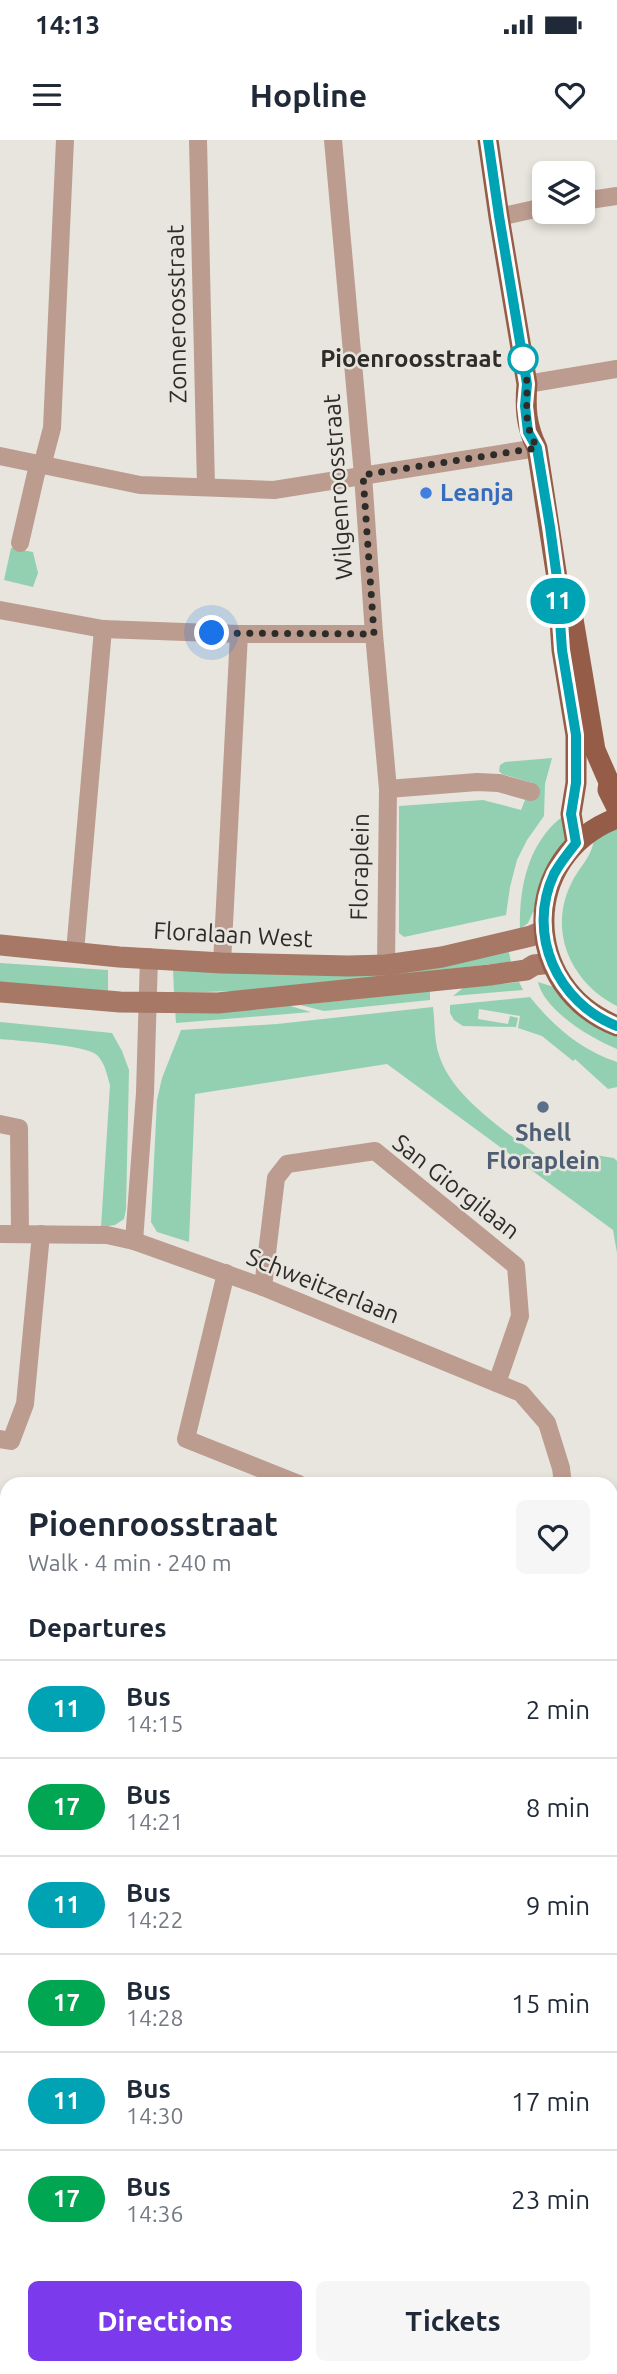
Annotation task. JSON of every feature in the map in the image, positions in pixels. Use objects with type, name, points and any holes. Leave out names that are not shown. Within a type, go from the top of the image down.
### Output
[{"type":"main road","points":[[488,140],[527,384],[525,406],[528,432],[537,448],[557,578],[562,650],[578,755],[571,814],[583,851],[562,886],[555,911],[557,966]]},
{"type":"main road","points":[[557,578],[571,606],[594,750],[613,785],[608,790],[617,807]]},
{"type":"main road","points":[[617,818],[580,839],[554,875],[546,900],[543,931],[557,966],[577,1001],[589,1011],[617,1026]]},
{"type":"main road","name":"Floralaan West","points":[[0,945],[149,957],[223,954],[386,965],[442,957],[543,931]]},
{"type":"main road","points":[[0,992],[146,1003],[218,1003],[526,970],[534,965],[557,966],[572,975],[600,1002],[617,1012]]},
{"type":"street","points":[[20,543],[52,428],[65,140]]},
{"type":"street","name":"Zonneroosstraat","points":[[198,140],[205,487]]},
{"type":"street","name":"Wilgenroosstraat","points":[[332,140],[388,789]]},
{"type":"street","points":[[595,199],[617,196]]},
{"type":"street","points":[[499,216],[532,209]]},
{"type":"street","points":[[527,384],[617,369]]},
{"type":"street","points":[[0,456],[140,485],[274,489],[537,448]]},
{"type":"street","points":[[0,610],[103,629],[239,634],[374,634]]},
{"type":"street","points":[[75,953],[103,629]]},
{"type":"street","points":[[223,954],[239,634]]},
{"type":"street","name":"Floraplein","points":[[386,965],[388,789],[487,782],[531,792]]},
{"type":"street","points":[[134,1241],[145,1093],[149,957]]},
{"type":"street","points":[[0,1124],[19,1128],[20,1234]]},
{"type":"street","name":"San Giorgilaan","points":[[264,1287],[276,1178],[287,1164],[375,1151],[516,1266],[520,1315],[497,1382]]},
{"type":"street","name":"Schweitzerlaan","points":[[0,1234],[107,1235],[134,1241],[264,1287],[497,1382],[522,1393],[547,1423],[562,1477]]},
{"type":"street","points":[[0,1439],[10,1441],[25,1404],[41,1234]]},
{"type":"street","points":[[226,1273],[186,1439],[281,1477]]},
{"type":"green space","points":[[11,548],[33,552],[38,573],[33,587],[4,580]]},
{"type":"green space","points":[[552,758],[545,784],[544,816],[517,860],[506,915],[404,937],[399,933],[399,806],[483,800],[521,810],[532,783],[502,774],[499,771],[500,765],[505,762]]},
{"type":"green space","points":[[562,817],[566,834],[564,844],[537,912],[533,912],[528,923],[520,929],[521,898],[528,867],[541,840]]},
{"type":"green space","points":[[617,826],[617,1006],[587,984],[576,969],[563,936],[562,918],[572,882],[588,856],[594,839]]},
{"type":"green space","points":[[508,948],[511,962],[261,990],[174,993],[173,968]]},
{"type":"green space","points":[[0,963],[108,970],[108,991],[0,982]]},
{"type":"green space","points":[[519,982],[523,990],[453,996],[463,988]]},
{"type":"green space","points":[[538,982],[554,987],[617,1034],[617,1049],[594,1038],[559,1013],[549,1003]]},
{"type":"green space","points":[[430,991],[430,1000],[324,1011],[300,1005]]},
{"type":"green space","points":[[530,997],[569,1036],[592,1051],[617,1062],[617,1087],[608,1089],[575,1059],[573,1061],[542,1036],[518,1028],[520,1016],[479,1009],[478,1019],[508,1024],[510,1016],[518,1018],[516,1027],[463,1026],[454,1020],[450,1013],[450,1005]]},
{"type":"green space","points":[[283,1004],[311,1012],[176,1023],[175,1009]]},
{"type":"green space","points":[[433,1007],[437,1049],[446,1071],[470,1102],[485,1116],[549,1164],[588,1154],[614,1158],[617,1161],[617,1253],[613,1230],[387,1064],[195,1094],[189,1242],[157,1232],[151,1222],[157,1100],[162,1078],[181,1030],[277,1024]]},
{"type":"green space","points":[[0,1022],[112,1033],[129,1070],[126,1209],[124,1219],[115,1225],[101,1227],[110,1085],[102,1062],[97,1055],[80,1049],[0,1039]]},
{"type":"bus line","name":"11","points":[[488,140],[527,384],[525,406],[528,432],[537,448],[550,527],[562,650],[578,755],[571,814],[576,843],[554,875],[544,912],[544,937],[551,963],[567,989],[589,1011],[617,1026]]},
{"type":"place","name":"Pioenroosstraat","points":[[523,359]]},
{"type":"place","name":"Leanja","points":[[426,493]]},
{"type":"place","name":"Shell Floraplein","points":[[543,1107]]},
{"type":"route","points":[[212,633],[374,634],[363,475],[537,448],[528,432],[525,406],[527,384],[523,356],[523,359]]}]
